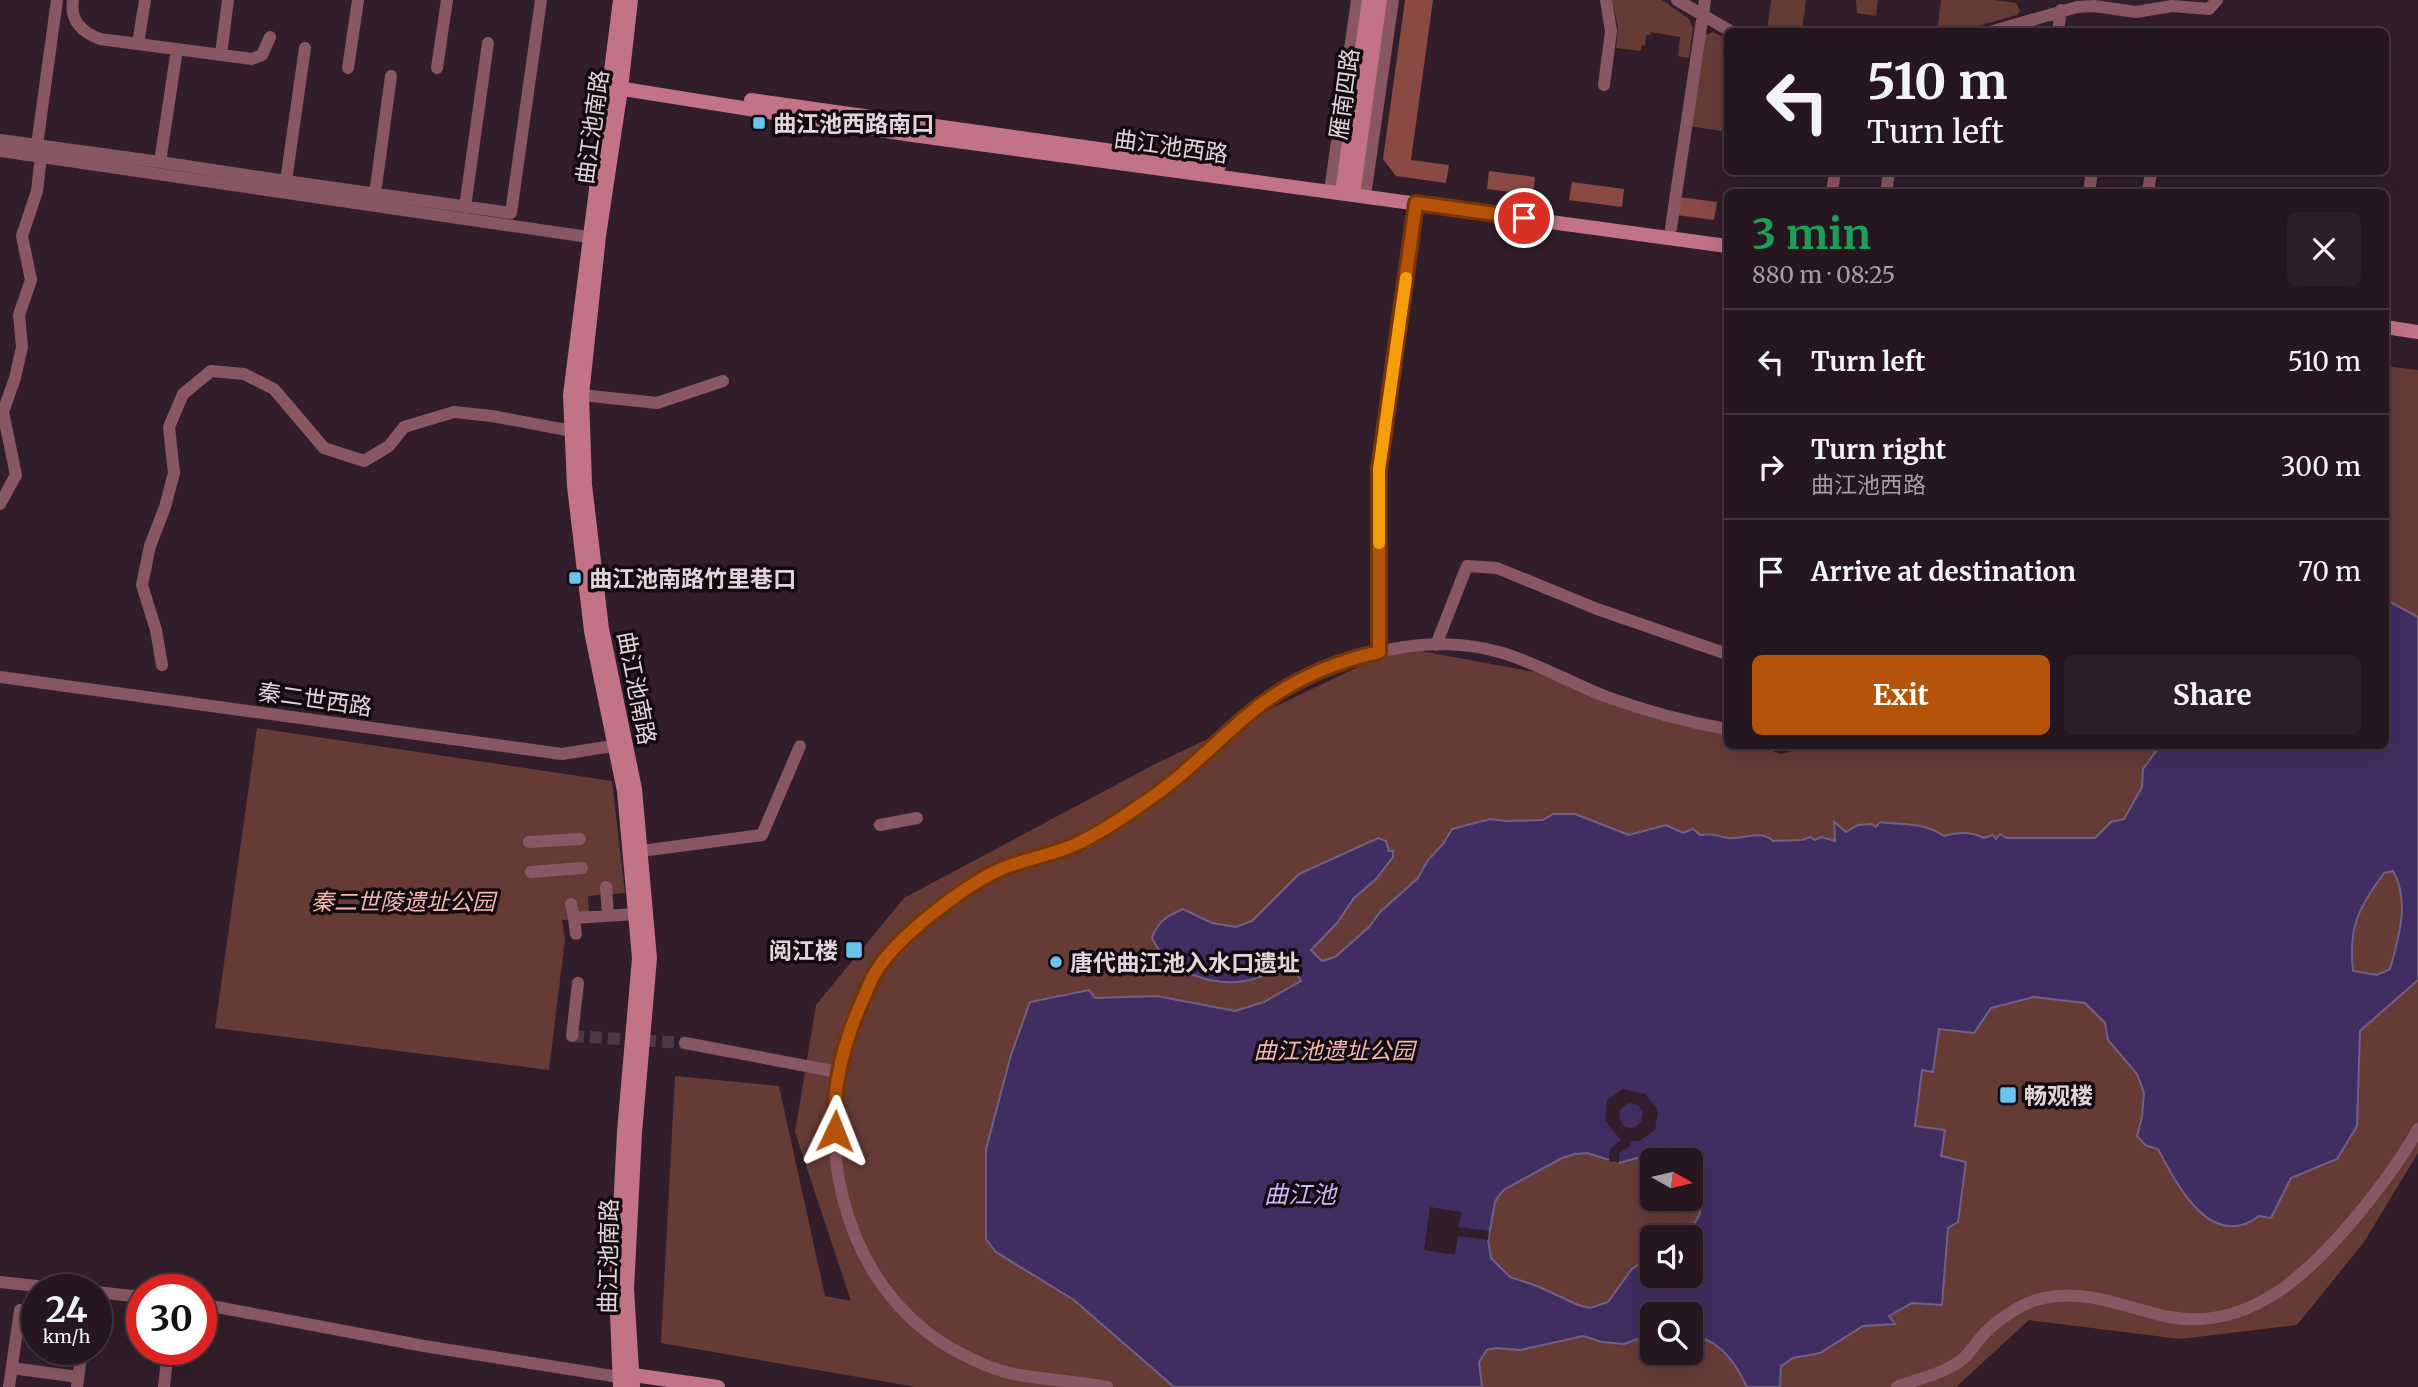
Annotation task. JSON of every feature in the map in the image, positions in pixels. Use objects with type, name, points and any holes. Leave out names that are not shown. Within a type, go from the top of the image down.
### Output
[{"type":"main road","name":"曲江池南路","points":[[620,0],[616,84],[582,395],[585,485],[602,629],[620,746],[639,958],[624,1132],[616,1289],[626,1381]]},
{"type":"main road","name":"曲江池南路","points":[[626,1381],[635,1133],[650,958],[635,789],[620,746],[591,631],[574,486],[570,395],[588,237],[631,0]]},
{"type":"main road","name":"雁南四路","points":[[1348,189],[1370,0]]},
{"type":"main road","name":"雁南四路","points":[[1348,189],[1380,0]]},
{"type":"main road","name":"曲江池西路","points":[[616,84],[905,134],[1724,236]]},
{"type":"main road","name":"曲江池西路","points":[[1348,189],[1416,203],[1724,246]]},
{"type":"main road","points":[[2389,328],[2418,332]]},
{"type":"main road","points":[[2389,337],[2418,341]]},
{"type":"main road","points":[[626,1381],[718,1387]]},
{"type":"street","points":[[0,504],[16,475],[3,412],[22,347],[19,315],[31,281],[22,236],[37,191],[39,150],[57,0]]},
{"type":"street","points":[[73,0],[76,23],[86,34],[100,39],[252,59],[262,55],[270,37]]},
{"type":"street","points":[[138,44],[145,0]]},
{"type":"street","points":[[221,54],[228,0]]},
{"type":"street","points":[[348,68],[358,0]]},
{"type":"street","points":[[437,68],[447,0]]},
{"type":"street","points":[[0,151],[39,150],[160,162],[511,213],[541,0]]},
{"type":"street","points":[[1348,189],[1357,0]]},
{"type":"street","points":[[1348,189],[1393,0]]},
{"type":"street","points":[[1604,85],[1611,31],[1606,0]]},
{"type":"street","points":[[1677,0],[1724,28]]},
{"type":"street","points":[[1671,229],[1705,0]]},
{"type":"street","points":[[2003,28],[2061,10],[2086,6],[2118,5],[2147,12],[2183,6],[2209,9],[2217,0]]},
{"type":"street","points":[[2059,28],[2061,10]]},
{"type":"street","points":[[465,207],[488,43]]},
{"type":"street","points":[[286,181],[305,48]]},
{"type":"street","points":[[160,162],[177,49]]},
{"type":"street","points":[[375,194],[391,76]]},
{"type":"street","points":[[0,140],[39,150],[588,237]]},
{"type":"street","points":[[1887,187],[1889,175]]},
{"type":"street","points":[[1379,652],[1379,470],[1416,203]]},
{"type":"street","points":[[162,665],[156,630],[142,585],[150,546],[174,473],[169,427],[183,394],[211,371],[244,374],[274,388],[324,447],[364,461],[389,446],[404,427],[454,412],[572,431]]},
{"type":"street","points":[[582,395],[657,402],[723,381]]},
{"type":"street","points":[[1436,645],[1467,566],[1497,568],[1597,609],[1724,652]]},
{"type":"street","points":[[1107,1387],[1012,1373],[954,1350],[928,1332],[905,1311],[883,1285],[856,1240],[842,1196],[834,1113],[838,1072],[851,1025],[877,970],[893,951],[939,908],[999,870],[1074,846],[1142,805],[1173,782],[1245,718],[1310,674],[1345,659],[1400,647],[1436,645],[1465,646],[1499,652],[1609,698],[1724,728]]},
{"type":"street","name":"秦二世西路","points":[[0,677],[562,754],[620,746]]},
{"type":"street","points":[[640,850],[762,835],[800,746]]},
{"type":"street","points":[[880,825],[917,818]]},
{"type":"street","points":[[529,842],[580,839]]},
{"type":"street","points":[[531,872],[582,868]]},
{"type":"street","points":[[606,887],[608,916]]},
{"type":"street","points":[[571,904],[576,934]]},
{"type":"street","points":[[574,918],[635,914]]},
{"type":"street","points":[[572,1036],[578,983]]},
{"type":"street","points":[[685,1042],[838,1072]]},
{"type":"street","points":[[1897,1387],[1948,1369],[1965,1357],[1986,1332],[2020,1307],[2044,1298],[2073,1295],[2170,1317],[2194,1319],[2233,1313],[2260,1304],[2281,1291],[2335,1242],[2388,1177],[2418,1129]]},
{"type":"street","points":[[0,1282],[21,1284]]},
{"type":"street","points":[[217,1307],[626,1381]]},
{"type":"street","points":[[9,1387],[21,1310]]},
{"type":"street","points":[[164,1387],[166,1365]]},
{"type":"street","points":[[12,1368],[77,1382]]},
{"type":"green space","points":[[1612,0],[1662,0],[1689,19],[1693,28],[1689,58],[1678,56],[1680,37],[1651,32],[1646,35],[1645,46],[1642,45],[1641,51],[1616,48],[1618,27]]},
{"type":"green space","points":[[1771,0],[1806,0],[1802,28],[1767,28]]},
{"type":"green space","points":[[1856,0],[1878,0],[1876,16],[1857,13]]},
{"type":"green space","points":[[1941,0],[1994,0],[2016,3],[2020,11],[2017,15],[1971,28],[1939,28]]},
{"type":"green space","points":[[1713,32],[1724,38],[1724,132],[1690,126],[1703,36]]},
{"type":"green space","name":"曲江池遗址公园","points":[[2389,366],[2418,370],[2418,1153],[2364,1242],[2297,1325],[2180,1339],[2029,1320],[1956,1387],[916,1387],[661,1343],[675,1076],[779,1086],[825,1296],[851,1301],[795,1132],[816,1005],[904,898],[1155,764],[1400,647],[1556,676],[1724,734],[1724,749],[1767,749],[1781,754],[1800,749],[2389,749]]},
{"type":"green space","name":"秦二世陵遗址公园","points":[[257,728],[612,781],[625,893],[588,896],[589,918],[562,920],[565,939],[549,1070],[215,1028]]},
{"type":"shaded area","points":[[1405,0],[1433,0],[1411,160],[1449,165],[1446,183],[1396,176],[1383,159]]},
{"type":"shaded area","points":[[1489,171],[1535,177],[1533,195],[1487,189]]},
{"type":"shaded area","points":[[1572,182],[1624,189],[1622,207],[1569,200]]},
{"type":"shaded area","points":[[1679,197],[1717,202],[1714,220],[1676,215]]},
{"type":"water","name":"曲江池","points":[[2389,601],[2418,617],[2418,980],[2360,1031],[2357,1126],[2337,1159],[2291,1178],[2271,1218],[2259,1216],[2242,1225],[2226,1226],[2211,1220],[2198,1210],[2175,1180],[2158,1149],[2145,1145],[2137,1136],[2144,1093],[2137,1074],[2108,1040],[2105,1023],[2085,1003],[2034,997],[1991,1008],[1974,1033],[1939,1029],[1933,1072],[1922,1070],[1915,1126],[1945,1130],[1941,1156],[1966,1162],[1958,1222],[1948,1228],[1942,1305],[1912,1303],[1889,1316],[1895,1324],[1863,1326],[1820,1353],[1793,1358],[1781,1366],[1780,1387],[1747,1387],[1738,1369],[1725,1353],[1703,1339],[1703,1302],[1640,1302],[1640,1338],[1624,1344],[1602,1342],[1583,1336],[1521,1350],[1487,1350],[1479,1362],[1482,1387],[1174,1387],[1074,1300],[996,1252],[986,1239],[986,1149],[1011,1055],[1030,1002],[1089,990],[1095,998],[1157,996],[1235,1011],[1264,1002],[1301,981],[1291,964],[1250,980],[1236,982],[1207,979],[1180,968],[1159,950],[1152,938],[1160,923],[1183,909],[1212,923],[1236,927],[1252,921],[1299,874],[1378,838],[1386,841],[1389,851],[1393,851],[1393,857],[1376,879],[1354,898],[1337,923],[1311,950],[1322,961],[1335,957],[1418,878],[1452,829],[1490,819],[1543,820],[1553,814],[1575,814],[1629,835],[1666,825],[1683,833],[1693,829],[1700,835],[1728,838],[1763,836],[1773,841],[1802,840],[1810,837],[1815,840],[1822,837],[1835,841],[1834,822],[1846,832],[1858,825],[1872,824],[1876,827],[1880,822],[1921,826],[1944,836],[1964,833],[1984,838],[1993,835],[1996,839],[2000,834],[2007,838],[2095,838],[2111,822],[2124,819],[2142,787],[2143,769],[2158,749],[2389,749]],"holes":[[[2393,871],[2401,894],[2401,919],[2390,969],[2377,975],[2353,971],[2352,942],[2357,918],[2384,873]],[[1640,1148],[1703,1148],[1703,1211],[1700,1211],[1693,1225],[1703,1225],[1703,1288],[1640,1288],[1640,1263],[1631,1270],[1608,1302],[1590,1308],[1510,1277],[1491,1258],[1488,1240],[1495,1202],[1505,1189],[1562,1158],[1575,1154],[1587,1153],[1619,1163],[1640,1157]]]},
{"type":"pier","points":[[1623,1089],[1645,1094],[1658,1110],[1655,1130],[1639,1141],[1631,1141],[1629,1147],[1619,1153],[1619,1163],[1609,1161],[1610,1149],[1621,1140],[1605,1121],[1607,1100]],"holes":[[[1629,1103],[1638,1105],[1643,1111],[1641,1122],[1634,1128],[1625,1127],[1619,1119],[1620,1110]]]},
{"type":"pier","points":[[1430,1207],[1461,1212],[1459,1227],[1489,1231],[1488,1240],[1458,1236],[1455,1255],[1424,1250]]},
{"type":"tunnel","points":[[572,1036],[685,1043]]},
{"type":"slow traffic","points":[[1379,543],[1379,470],[1406,278]]},
{"type":"place","name":"曲江池西路南口","points":[[759,123]]},
{"type":"place","name":"曲江池南路竹里巷口","points":[[575,578]]},
{"type":"place","name":"阅江楼","points":[[854,950]]},
{"type":"place","name":"唐代曲江池入水口遗址","points":[[1056,962]]},
{"type":"place","name":"畅观楼","points":[[2008,1095]]},
{"type":"route","points":[[835,1131],[838,1072],[851,1025],[877,970],[893,951],[939,908],[999,870],[1074,846],[1142,805],[1173,782],[1245,718],[1310,674],[1345,659],[1379,652],[1379,470],[1416,203],[1524,218]]}]
